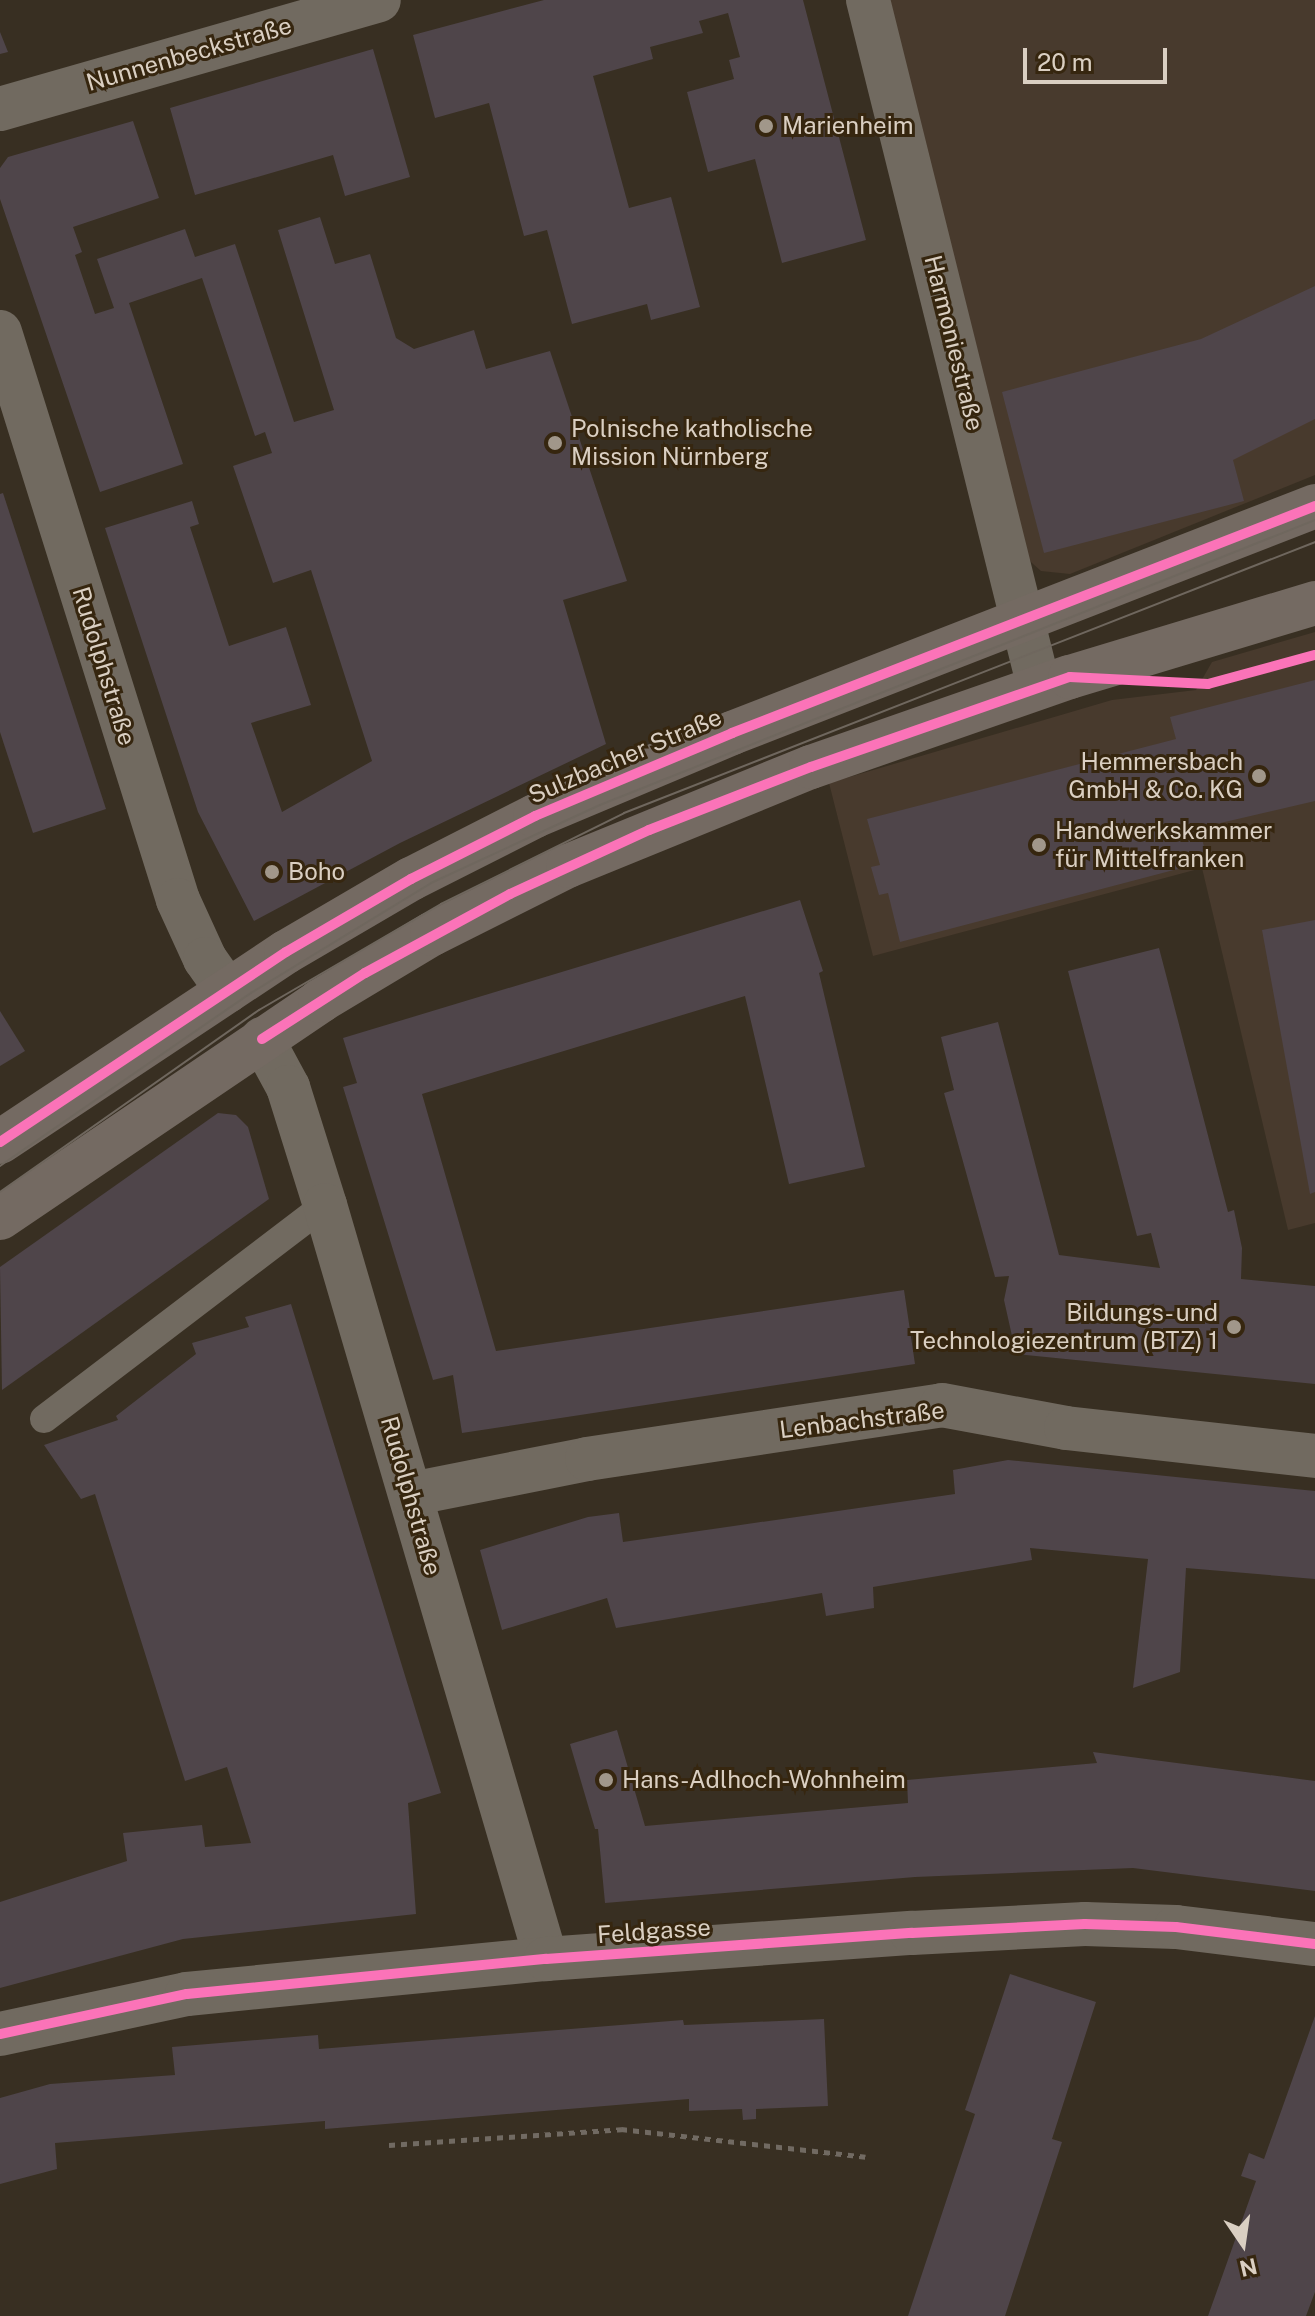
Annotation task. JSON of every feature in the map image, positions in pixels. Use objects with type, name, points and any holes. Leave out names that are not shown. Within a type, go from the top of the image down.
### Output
[{"type":"main road","name":"Sulzbacher Straße","points":[[0,1142],[227,991],[411,879],[535,816],[732,733],[1315,506]]},
{"type":"main road","points":[[0,1218],[262,1039],[432,934],[603,849],[811,767],[1039,687],[1315,603]]},
{"type":"street","name":"Nunnenbeckstraße","points":[[0,109],[379,0]]},
{"type":"street","name":"Harmoniestraße","points":[[868,0],[955,342],[1020,621],[1039,687]]},
{"type":"street","name":"Rudolphstraße","points":[[0,332],[178,900],[205,959],[227,991]]},
{"type":"street","name":"Rudolphstraße","points":[[262,1039],[288,1087],[325,1205],[546,1959]]},
{"type":"street","name":"Lenbachstraße","points":[[411,1494],[587,1459],[942,1405],[1066,1428],[1315,1456]]},
{"type":"street","name":"Feldgasse","points":[[0,2034],[187,1994],[546,1959],[1085,1924],[1176,1927],[1315,1944]]},
{"type":"lane","points":[[44,1419],[325,1205]]},
{"type":"path","points":[[389,2145],[621,2129],[865,2157]]},
{"type":"shaded area","points":[[890,0],[1315,0],[1315,475],[1070,574],[1041,571],[1032,563],[1026,555]]},
{"type":"shaded area","points":[[1315,632],[1315,1223],[1288,1230],[1202,868],[873,956],[829,783],[1112,700],[1196,690],[1212,662]]},
{"type":"building","points":[[544,0],[803,0],[866,240],[782,263],[755,159],[708,172],[687,92],[734,79],[729,60],[740,57],[728,13],[699,21],[703,33],[650,47],[653,59],[593,76],[629,208],[671,197],[700,307],[651,320],[647,304],[572,324],[547,230],[524,236],[489,103],[435,118],[413,35]]},
{"type":"building","points":[[0,32],[8,52],[0,54]]},
{"type":"building","points":[[373,49],[410,177],[345,196],[333,155],[195,195],[170,108]]},
{"type":"building","points":[[133,121],[159,198],[73,227],[82,252],[75,255],[95,314],[114,308],[97,259],[185,229],[195,257],[235,244],[294,422],[334,410],[278,230],[320,217],[335,264],[370,254],[396,338],[414,349],[474,330],[486,369],[550,351],[627,581],[563,600],[606,744],[400,843],[254,921],[198,812],[105,528],[192,501],[199,524],[190,527],[229,646],[286,627],[311,705],[251,723],[282,812],[372,761],[311,570],[273,583],[233,466],[272,453],[265,432],[255,436],[202,278],[129,303],[183,464],[100,492],[0,199],[0,168],[8,157]]},
{"type":"building","points":[[1315,286],[1315,419],[1233,460],[1244,501],[1044,553],[1002,392],[1201,339]]},
{"type":"building","points":[[3,493],[106,809],[33,833],[0,732],[0,494]]},
{"type":"building","name":"Handwerkskammer für Mittelfranken","points":[[1315,680],[1315,801],[1199,828],[1208,861],[900,942],[888,893],[879,895],[871,867],[880,865],[867,819],[1176,739],[1170,717]]},
{"type":"building","points":[[800,900],[823,971],[819,973],[865,1167],[789,1184],[745,996],[422,1094],[496,1351],[904,1290],[915,1364],[462,1433],[453,1375],[433,1380],[343,1087],[357,1083],[343,1038]]},
{"type":"building","points":[[1315,920],[1315,1192],[1310,1194],[1262,930]]},
{"type":"building","points":[[1159,948],[1228,1212],[1234,1210],[1242,1248],[1241,1279],[1315,1286],[1315,1384],[1016,1354],[1004,1300],[1009,1276],[995,1277],[944,1093],[954,1090],[941,1037],[998,1022],[1059,1255],[1160,1268],[1151,1233],[1137,1236],[1068,971]]},
{"type":"building","points":[[0,1011],[25,1051],[0,1066]]},
{"type":"building","points":[[218,1113],[236,1115],[248,1127],[269,1199],[2,1390],[0,1267]]},
{"type":"building","points":[[291,1304],[441,1793],[408,1803],[416,1914],[183,1939],[0,1988],[0,1902],[127,1861],[123,1833],[202,1825],[205,1847],[251,1843],[227,1767],[185,1781],[95,1494],[81,1499],[44,1445],[118,1420],[116,1416],[196,1354],[192,1343],[249,1327],[245,1317]]},
{"type":"building","points":[[1008,1460],[1315,1491],[1315,1579],[1186,1568],[1180,1672],[1133,1688],[1148,1559],[1030,1548],[1032,1560],[873,1587],[874,1608],[826,1616],[822,1593],[616,1628],[607,1598],[502,1630],[480,1550],[588,1517],[619,1513],[623,1542],[955,1494],[953,1470]]},
{"type":"building","points":[[617,1730],[645,1826],[908,1803],[907,1780],[1097,1763],[1093,1752],[1315,1781],[1315,1891],[1133,1868],[915,1877],[605,1903],[598,1829],[595,1829],[570,1744]]},
{"type":"building","points":[[1010,1974],[1096,2002],[1052,2139],[1062,2142],[1005,2316],[908,2316],[975,2114],[965,2110]]},
{"type":"building","points":[[1315,2016],[1315,2292],[1306,2316],[1208,2316],[1256,2181],[1241,2176],[1249,2153],[1264,2159]]},
{"type":"building","points":[[824,2019],[828,2106],[756,2109],[756,2119],[743,2120],[742,2109],[689,2111],[689,2099],[325,2129],[325,2121],[55,2143],[57,2169],[0,2184],[0,2098],[50,2084],[175,2075],[172,2047],[318,2035],[319,2049],[683,2020],[684,2025]]},
{"type":"tram line","points":[[0,1166],[251,993],[431,883],[600,805],[1315,520]]},
{"type":"tram line","points":[[0,1192],[259,1010],[441,904],[624,813],[1315,542]]},
{"type":"cycle path","points":[[0,1142],[286,952],[411,879],[535,816],[732,733],[1315,506]]},
{"type":"cycle path","points":[[262,1039],[365,973],[510,894],[649,830],[811,767],[1070,677],[1208,684],[1315,655]]},
{"type":"cycle path","points":[[0,2034],[187,1994],[546,1959],[912,1933],[1085,1924],[1176,1927],[1315,1944]]},
{"type":"place","name":"Marienheim","points":[[766,126]]},
{"type":"place","name":"Polnische katholische Mission Nürnberg","points":[[555,443]]},
{"type":"place","name":"Hemmersbach GmbH & Co. KG","points":[[1259,776]]},
{"type":"place","name":"Handwerkskammer für Mittelfranken","points":[[1039,845]]},
{"type":"place","name":"Boho","points":[[272,872]]},
{"type":"place","name":"Bildungs- und Technologiezentrum (BTZ) 1","points":[[1234,1327]]},
{"type":"place","name":"Hans-Adlhoch-Wohnheim","points":[[606,1780]]}]
